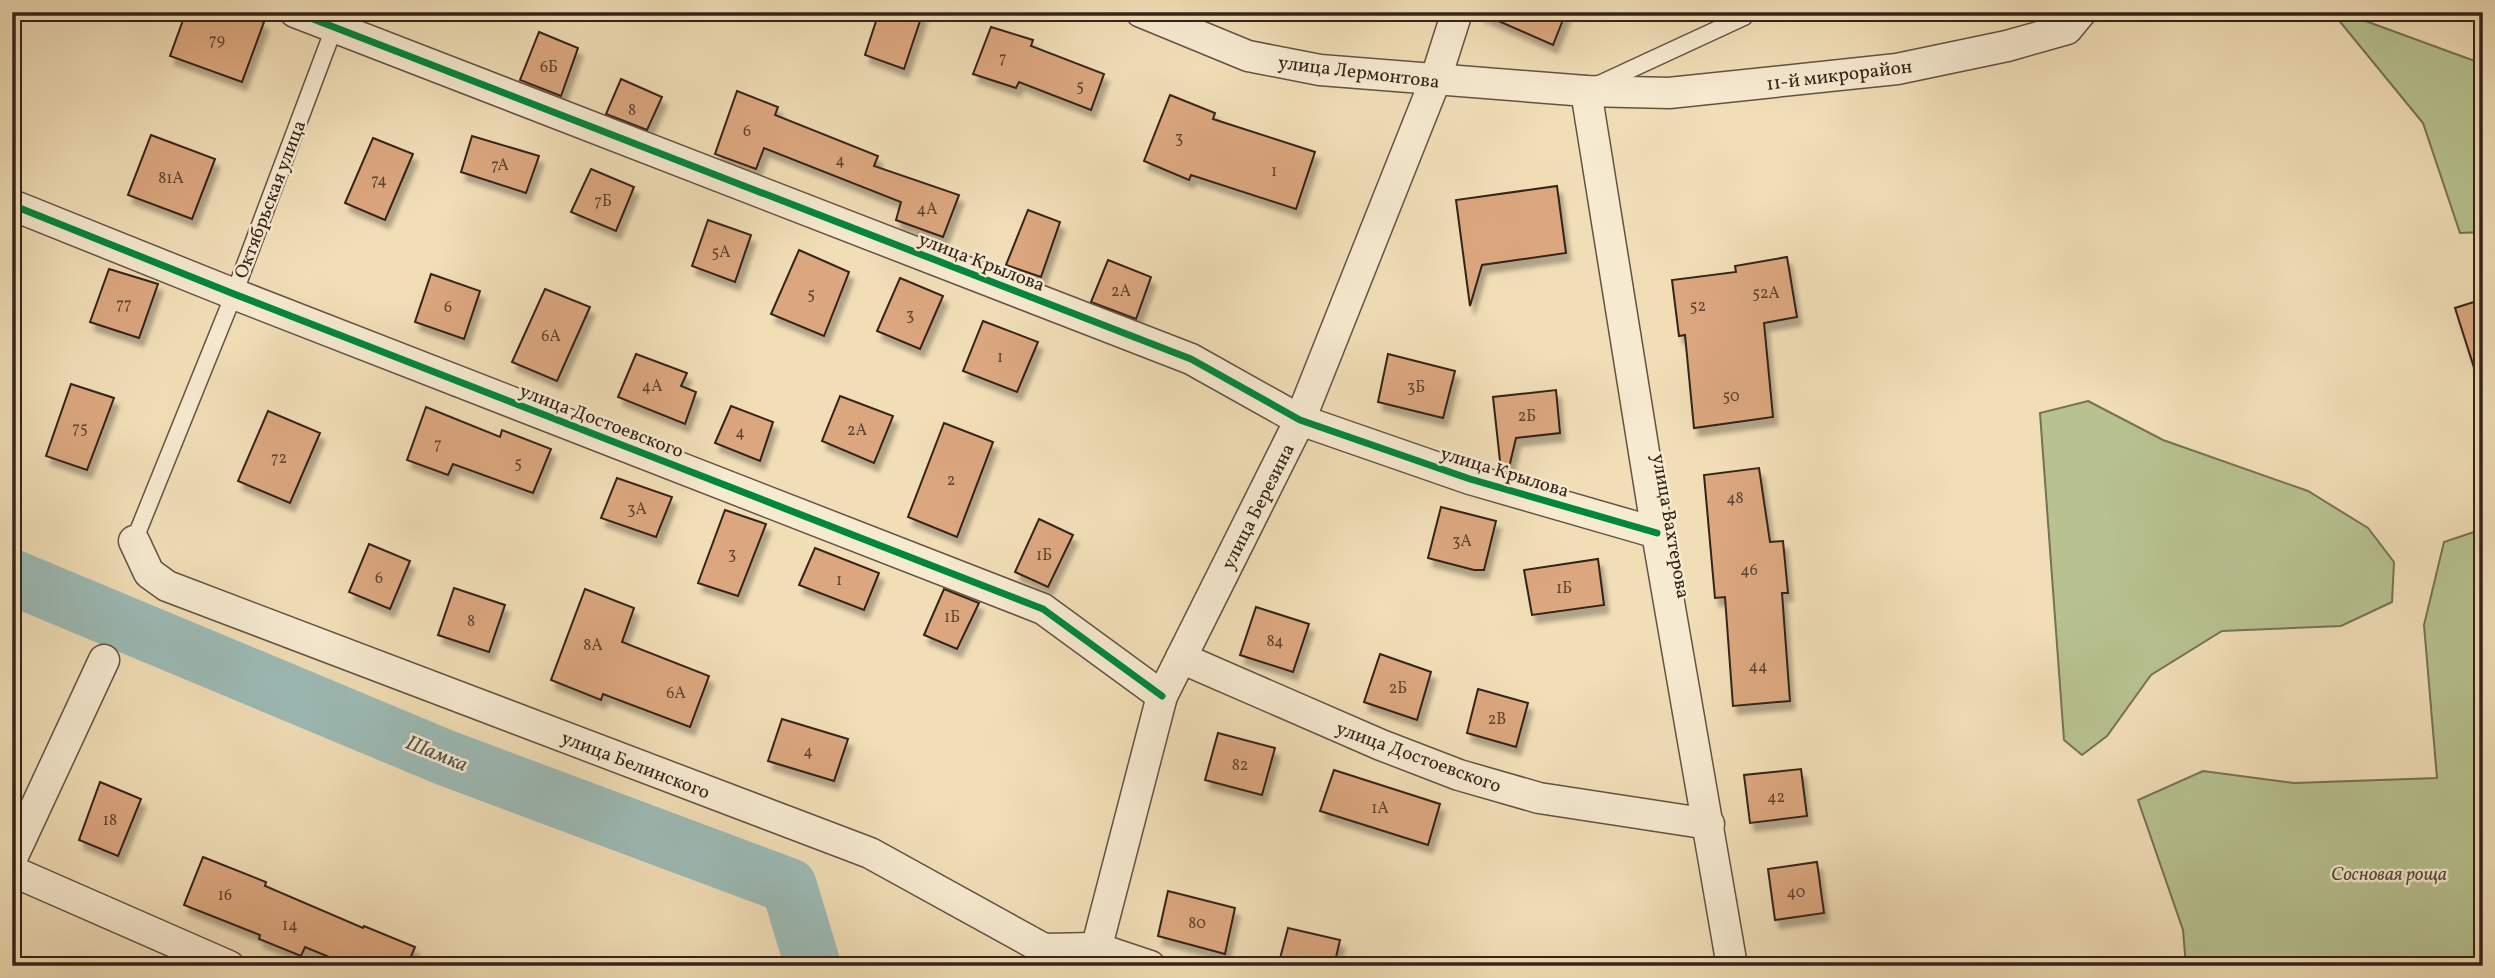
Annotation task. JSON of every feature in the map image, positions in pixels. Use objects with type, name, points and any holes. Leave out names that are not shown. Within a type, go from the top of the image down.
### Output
[{"type":"street","name":"улица Крылова","points":[[295,12],[337,20],[1191,359],[1300,420],[1470,479],[1657,533]]},
{"type":"street","name":"улица Лермонтова","points":[[1141,12],[1248,56],[1320,70],[1586,91]]},
{"type":"street","name":"улица Березина","points":[[1094,957],[1161,696],[1300,420],[1435,81],[1457,12]]},
{"type":"street","name":"11-й микрорайон","points":[[1586,91],[1670,93],[1897,69],[2007,46],[2067,29],[2081,12]]},
{"type":"street","name":"улица Вахтерова","points":[[1586,91],[1657,533],[1732,966]]},
{"type":"street","name":"улица Достоевского","points":[[12,205],[1043,609],[1161,696]]},
{"type":"street","name":"улица Белинского","points":[[134,541],[148,579],[870,853],[1044,949],[1150,966]]},
{"type":"street","name":"улица Достоевского","points":[[1181,658],[1381,746],[1459,775],[1539,798],[1709,824]]},
{"type":"street","points":[[12,858],[104,660]]},
{"type":"street","points":[[12,871],[224,965]]},
{"type":"lane","points":[[1586,91],[1744,17],[1745,12]]},
{"type":"lane","name":"Октябрьская улица","points":[[134,541],[234,294],[337,20]]},
{"type":"green space","points":[[2332,12],[2341,12],[2483,64],[2483,232],[2460,233],[2423,123]]},
{"type":"green space","points":[[2088,401],[2163,440],[2308,491],[2368,528],[2394,562],[2392,602],[2341,626],[2222,631],[2151,675],[2107,736],[2082,755],[2064,740],[2040,413]]},
{"type":"green space","name":"Сосновая роща","points":[[2483,529],[2483,966],[2186,966],[2183,930],[2138,800],[2203,771],[2294,783],[2437,778],[2424,625],[2444,542]]},
{"type":"building","points":[[186,12],[238,12],[264,22],[242,82],[170,56]]},
{"type":"building","points":[[879,12],[923,12],[904,69],[865,55]]},
{"type":"building","points":[[1478,12],[1566,12],[1553,45]]},
{"type":"building","points":[[991,27],[1033,40],[1031,46],[1104,74],[1091,110],[1019,82],[1016,88],[973,74]]},
{"type":"building","points":[[539,32],[578,48],[561,96],[520,80]]},
{"type":"building","points":[[621,79],[662,97],[647,130],[606,114]]},
{"type":"building","points":[[737,91],[778,107],[775,115],[878,156],[874,166],[959,195],[943,237],[896,220],[901,202],[764,148],[756,169],[715,154]]},
{"type":"building","points":[[1170,95],[1215,113],[1213,119],[1315,152],[1296,209],[1191,175],[1189,180],[1144,161]]},
{"type":"building","points":[[151,135],[215,159],[192,219],[128,195]]},
{"type":"building","points":[[472,136],[539,156],[526,193],[461,172]]},
{"type":"building","points":[[373,138],[413,154],[385,220],[345,203]]},
{"type":"building","points":[[591,169],[634,187],[616,231],[571,212]]},
{"type":"building","points":[[1557,186],[1566,253],[1482,265],[1470,306],[1456,200]]},
{"type":"building","points":[[1028,210],[1060,222],[1041,277],[1006,265]]},
{"type":"building","points":[[708,220],[751,235],[735,282],[692,266]]},
{"type":"building","points":[[799,250],[849,272],[824,336],[771,314]]},
{"type":"building","points":[[1787,257],[1797,317],[1764,323],[1773,417],[1694,428],[1685,335],[1679,336],[1672,280],[1736,272],[1735,266]]},
{"type":"building","points":[[1108,260],[1151,277],[1136,319],[1091,302]]},
{"type":"building","points":[[109,269],[158,284],[139,338],[90,322]]},
{"type":"building","points":[[431,274],[480,291],[464,339],[415,322]]},
{"type":"building","points":[[900,278],[943,296],[920,349],[877,331]]},
{"type":"building","points":[[545,289],[590,307],[557,381],[512,362]]},
{"type":"building","points":[[2483,299],[2483,376],[2477,377],[2455,308]]},
{"type":"building","points":[[983,321],[1038,342],[1017,392],[963,371]]},
{"type":"building","points":[[636,354],[687,373],[681,386],[696,392],[685,424],[618,397]]},
{"type":"building","points":[[1388,354],[1455,371],[1443,418],[1378,402]]},
{"type":"building","points":[[71,384],[114,398],[87,470],[46,456]]},
{"type":"building","points":[[1556,390],[1560,433],[1516,438],[1508,472],[1501,470],[1493,397]]},
{"type":"building","points":[[840,396],[893,416],[874,463],[822,441]]},
{"type":"building","points":[[731,406],[773,422],[760,461],[715,443]]},
{"type":"building","points":[[426,407],[500,437],[502,430],[551,449],[533,493],[453,464],[448,475],[407,460]]},
{"type":"building","points":[[268,411],[320,433],[290,503],[238,481]]},
{"type":"building","points":[[944,423],[993,442],[957,537],[908,517]]},
{"type":"building","points":[[1759,468],[1770,542],[1783,541],[1788,593],[1782,593],[1790,701],[1733,706],[1725,597],[1715,598],[1704,475]]},
{"type":"building","points":[[617,478],[672,497],[656,537],[601,518]]},
{"type":"building","points":[[1441,507],[1496,521],[1484,570],[1428,558]]},
{"type":"building","points":[[725,510],[766,524],[738,596],[698,583]]},
{"type":"building","points":[[1039,519],[1073,535],[1048,587],[1015,572]]},
{"type":"building","points":[[369,544],[410,561],[390,609],[349,592]]},
{"type":"building","points":[[815,548],[879,573],[864,610],[799,585]]},
{"type":"building","points":[[1598,559],[1604,605],[1532,615],[1524,570]]},
{"type":"building","points":[[454,588],[505,605],[489,652],[438,635]]},
{"type":"building","points":[[585,589],[634,608],[622,642],[709,676],[690,727],[603,694],[601,700],[551,680]]},
{"type":"building","points":[[944,589],[979,603],[957,649],[924,635]]},
{"type":"building","points":[[1256,607],[1309,624],[1293,672],[1240,655]]},
{"type":"building","points":[[1380,654],[1431,672],[1417,720],[1364,702]]},
{"type":"building","points":[[1478,689],[1528,703],[1516,747],[1467,733]]},
{"type":"building","points":[[782,719],[848,739],[834,781],[768,761]]},
{"type":"building","points":[[1218,733],[1275,748],[1262,795],[1205,780]]},
{"type":"building","points":[[1801,769],[1807,816],[1750,823],[1744,775]]},
{"type":"building","points":[[1334,770],[1440,804],[1428,845],[1320,811]]},
{"type":"building","points":[[100,782],[141,799],[118,856],[79,840]]},
{"type":"building","points":[[203,857],[266,882],[265,886],[363,928],[364,926],[415,947],[407,966],[351,966],[305,947],[301,956],[259,939],[260,935],[184,905]]},
{"type":"building","points":[[1817,862],[1824,913],[1775,920],[1768,869]]},
{"type":"building","points":[[1168,891],[1235,908],[1225,954],[1158,936]]},
{"type":"building","points":[[1288,928],[1340,940],[1334,966],[1278,966]]},
{"type":"waterway","name":"Шамка","points":[[12,577],[446,758],[789,886],[813,966]]},
{"type":"cycle path","points":[[295,12],[1191,359],[1300,420],[1470,479],[1657,533]]},
{"type":"cycle path","points":[[12,205],[1043,609],[1162,696]]}]
